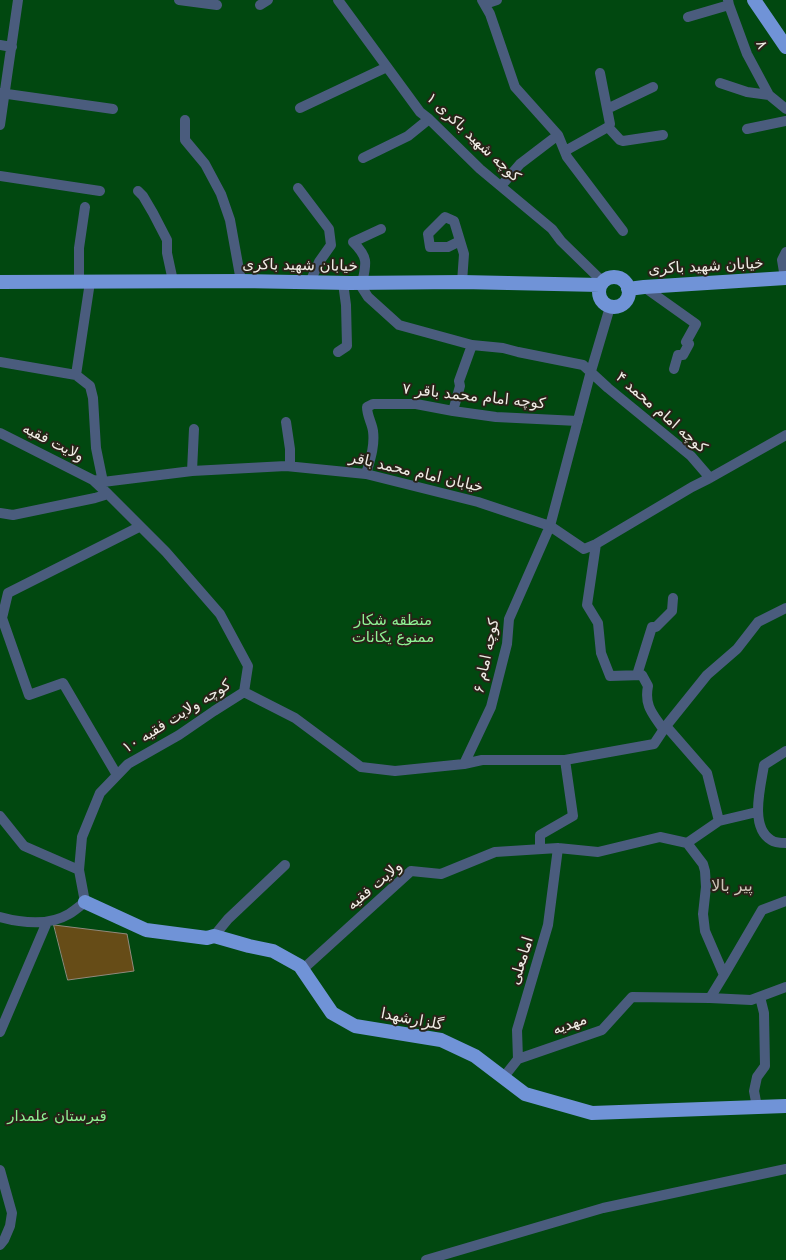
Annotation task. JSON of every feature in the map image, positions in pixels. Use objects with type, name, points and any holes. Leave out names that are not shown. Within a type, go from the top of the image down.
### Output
[{"type":"main road","points":[[754,0],[786,47]]},
{"type":"main road","points":[[610,278],[618,278],[625,282],[628,289],[626,301],[616,307],[604,304],[600,298],[599,292],[602,283],[610,278]]},
{"type":"main road","name":"خیابان شهید باکری","points":[[628,289],[785,278]]},
{"type":"main road","name":"خیابان شهید باکری","points":[[0,282],[602,283]]},
{"type":"main road","name":"گلزارشهدا","points":[[85,902],[146,930],[207,938],[214,936],[273,951],[300,966],[332,1013],[356,1026],[440,1040],[474,1056],[525,1094],[592,1113],[786,1106]]},
{"type":"street","points":[[0,126],[2,94],[12,47],[18,0]]},
{"type":"street","points":[[179,0],[217,5]]},
{"type":"street","name":"کوچه شهید باکری ۱","points":[[338,0],[420,112],[480,169],[552,229],[561,241],[602,283]]},
{"type":"street","points":[[497,0],[483,2],[490,14],[515,87],[558,135],[567,157],[623,231]]},
{"type":"street","points":[[688,17],[729,2]]},
{"type":"street","name":"۸","points":[[729,2],[747,54],[769,95]]},
{"type":"street","points":[[0,45],[12,47]]},
{"type":"street","points":[[300,108],[387,67]]},
{"type":"street","points":[[565,151],[608,127],[610,121],[600,72]]},
{"type":"street","points":[[720,83],[747,92],[769,95],[786,109]]},
{"type":"street","points":[[607,109],[653,88]]},
{"type":"street","points":[[2,94],[113,109]]},
{"type":"street","points":[[362,158],[408,136],[429,119]]},
{"type":"street","points":[[185,120],[185,140],[205,164],[221,194],[230,220],[241,281]]},
{"type":"street","points":[[747,129],[786,121]]},
{"type":"street","points":[[608,127],[623,141],[663,135]]},
{"type":"street","points":[[501,186],[520,164],[558,135]]},
{"type":"street","points":[[0,176],[100,190]]},
{"type":"street","points":[[298,188],[329,229],[331,245],[319,262],[310,282]]},
{"type":"street","points":[[138,191],[154,213],[167,240],[167,253],[173,281]]},
{"type":"street","points":[[76,375],[84,282],[79,248],[86,208]]},
{"type":"street","points":[[381,229],[352,242],[363,252],[366,266],[360,283],[368,297],[399,325],[472,345],[502,348],[583,364],[591,371]]},
{"type":"street","points":[[460,241],[464,254],[462,282]]},
{"type":"street","points":[[785,278],[782,260],[786,252]]},
{"type":"street","points":[[338,352],[347,346],[346,305],[343,283]]},
{"type":"street","points":[[644,287],[696,324],[686,342],[689,344],[683,355],[678,355],[674,369]]},
{"type":"street","name":"کوچه امام ۶","points":[[464,764],[491,707],[507,644],[509,619],[550,526],[610,307]]},
{"type":"street","points":[[453,411],[460,386],[459,381],[472,345]]},
{"type":"street","points":[[0,362],[76,375],[90,386],[93,398],[96,448],[104,482]]},
{"type":"street","name":"کوچه امام محمد ۴","points":[[591,371],[608,388],[691,456],[710,478]]},
{"type":"street","name":"کوچه امام محمد باقر ۷","points":[[366,474],[372,452],[373,430],[367,411],[368,407],[373,404],[416,404],[496,417],[578,421]]},
{"type":"street","points":[[286,422],[290,448],[290,466]]},
{"type":"street","points":[[192,471],[194,429]]},
{"type":"street","name":"ولایت فقیه","points":[[0,433],[93,480]]},
{"type":"street","points":[[719,822],[707,773],[664,727],[648,706],[646,696],[648,686],[642,675],[610,676],[601,653],[598,623],[587,605],[596,544],[692,487],[786,436]]},
{"type":"street","name":"خیابان امام محمد باقر","points":[[93,480],[104,482],[192,471],[290,466],[366,474],[478,502],[550,526],[584,549],[596,544]]},
{"type":"street","name":"کوچه ولایت فقیه ۱۰","points":[[85,902],[79,870],[82,837],[100,793],[128,764],[179,735],[244,692],[248,666],[220,614],[166,552],[93,480]]},
{"type":"street","points":[[0,513],[13,515],[108,494]]},
{"type":"street","points":[[117,775],[63,683],[29,695],[1,618],[8,593],[139,527]]},
{"type":"street","points":[[637,675],[652,627],[656,627],[672,611],[673,598]]},
{"type":"street","points":[[244,692],[295,718],[361,768],[395,771],[464,764],[482,760],[565,760],[654,744],[664,727],[708,675],[737,649],[758,622],[786,608]]},
{"type":"street","points":[[786,751],[764,765],[758,812],[765,836],[772,841],[786,843]]},
{"type":"street","points":[[540,849],[540,835],[574,816],[565,760]]},
{"type":"street","points":[[724,975],[705,931],[703,914],[706,871],[700,859],[687,843],[719,822],[758,812]]},
{"type":"street","points":[[0,816],[24,846],[79,870]]},
{"type":"street","name":"ولایت فقیه","points":[[302,970],[411,871],[441,874],[496,852],[558,848],[598,852],[660,837],[687,843]]},
{"type":"street","name":"امامعلی","points":[[518,1059],[517,1030],[548,925],[558,848]]},
{"type":"street","points":[[214,936],[285,865]]},
{"type":"street","points":[[710,998],[762,910],[786,901]]},
{"type":"street","points":[[0,917],[15,922],[48,922],[68,915],[85,902]]},
{"type":"street","points":[[0,1032],[48,922]]},
{"type":"street","name":"مهدیه","points":[[518,1059],[602,1030],[632,997],[751,1000],[786,987]]},
{"type":"street","points":[[757,1107],[754,1091],[757,1077],[765,1066],[764,1013],[760,997]]},
{"type":"street","points":[[503,1078],[518,1059]]},
{"type":"street","points":[[426,1260],[603,1208],[786,1169]]},
{"type":"street","points":[[0,1170],[12,1212],[10,1226],[0,1245]]},
{"type":"green space","name":"منطقه شکار ممنوع یکانات","points":[[0,0],[786,0],[786,1260],[0,1260]]},
{"type":"building","points":[[54,925],[127,934],[134,971],[68,980]]},
{"type":"district","name":"پیر بالا","points":[[732,887]]},
{"type":"park label","name":"قبرستان علمدار","points":[[57,1117]]}]
